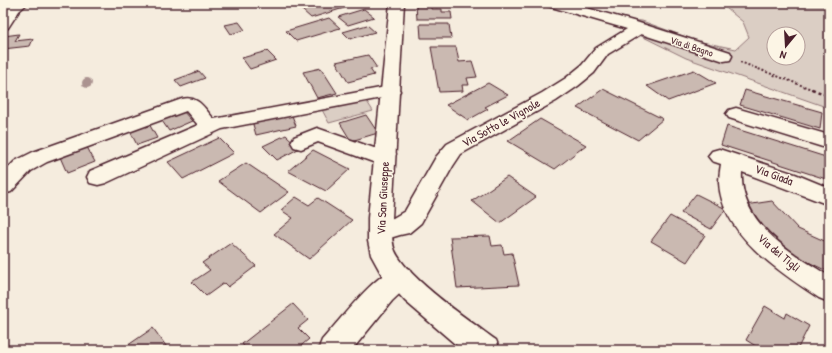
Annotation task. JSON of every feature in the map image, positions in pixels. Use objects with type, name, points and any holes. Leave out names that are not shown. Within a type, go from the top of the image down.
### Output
[{"type":"street","points":[[3,25],[13,8],[21,3]]},
{"type":"street","name":"Via San Giuseppe","points":[[397,3],[380,231],[381,243],[385,255],[400,277],[420,297],[485,350]]},
{"type":"street","name":"Via di Bagno","points":[[553,3],[639,28],[724,56]]},
{"type":"street","name":"Via Sotto le Vignole","points":[[380,231],[400,226],[413,217],[444,162],[454,149],[549,97],[572,82],[588,69],[602,51],[639,28]]},
{"type":"street","points":[[98,177],[217,124],[391,91]]},
{"type":"street","points":[[3,186],[23,166],[40,157],[190,103],[210,127]]},
{"type":"street","points":[[736,114],[829,142]]},
{"type":"street","points":[[300,142],[317,135],[373,155],[386,154]]},
{"type":"street","name":"Via Giada","points":[[725,158],[829,197]]},
{"type":"street","name":"Via dei Tigli","points":[[725,158],[730,187],[737,207],[748,226],[778,255],[829,290]]},
{"type":"street","points":[[333,350],[382,293],[400,277]]},
{"type":"path","name":"Via di Bagno","points":[[724,56],[829,96]]},
{"type":"shaded area","points":[[720,3],[829,3],[829,108],[686,58],[621,26],[627,20],[642,21],[697,41],[736,49],[749,37],[743,22]]},
{"type":"shaded area","points":[[364,97],[373,111],[329,123],[320,106]]},
{"type":"building","points":[[294,3],[316,3],[319,5],[337,3],[344,8],[311,18]]},
{"type":"building","points":[[416,5],[431,5],[431,9],[442,9],[442,12],[451,12],[452,19],[417,19]]},
{"type":"building","points":[[364,9],[374,17],[348,25],[338,17]]},
{"type":"building","points":[[329,18],[340,28],[296,41],[286,31]]},
{"type":"building","points":[[239,22],[245,30],[231,34],[225,25]]},
{"type":"building","points":[[420,24],[449,24],[451,38],[421,38]]},
{"type":"building","points":[[367,25],[375,32],[350,39],[343,32]]},
{"type":"building","points":[[19,34],[15,41],[33,39],[30,46],[3,49],[4,36]]},
{"type":"building","points":[[431,47],[456,47],[459,62],[472,61],[477,77],[467,78],[469,85],[462,85],[463,91],[439,92]]},
{"type":"building","points":[[267,51],[276,60],[250,69],[242,58]]},
{"type":"building","points":[[368,55],[377,68],[370,69],[374,75],[348,82],[336,62]]},
{"type":"building","points":[[321,68],[337,93],[317,98],[303,72]]},
{"type":"building","points":[[694,70],[716,83],[668,101],[647,86]]},
{"type":"building","points":[[199,71],[205,78],[181,87],[175,80]]},
{"type":"building","points":[[488,83],[508,95],[485,107],[488,109],[468,120],[446,105]]},
{"type":"building","points":[[603,89],[663,119],[638,140],[577,108]]},
{"type":"building","points":[[745,90],[822,112],[820,129],[740,105]]},
{"type":"building","points":[[182,110],[192,121],[169,131],[160,118]]},
{"type":"building","points":[[291,113],[296,126],[256,135],[252,121]]},
{"type":"building","points":[[366,115],[378,133],[351,141],[340,123]]},
{"type":"building","points":[[540,119],[586,145],[555,169],[508,141]]},
{"type":"building","points":[[148,122],[157,138],[137,145],[129,129]]},
{"type":"building","points":[[727,126],[829,158],[829,180],[721,145]]},
{"type":"building","points":[[286,135],[300,148],[277,160],[263,146]]},
{"type":"building","points":[[219,138],[234,153],[183,179],[168,162]]},
{"type":"building","points":[[87,147],[95,162],[67,173],[60,157]]},
{"type":"building","points":[[313,150],[350,169],[326,191],[288,171]]},
{"type":"building","points":[[246,163],[289,192],[261,213],[218,181]]},
{"type":"building","points":[[507,177],[536,197],[500,223],[472,201]]},
{"type":"building","points":[[696,194],[726,209],[711,229],[681,213]]},
{"type":"building","points":[[296,197],[309,205],[318,198],[352,220],[309,259],[274,234],[293,218],[281,210]]},
{"type":"building","points":[[772,201],[798,229],[829,243],[829,272],[771,244],[739,206]]},
{"type":"building","points":[[670,216],[705,235],[687,262],[651,241]]},
{"type":"building","points":[[490,236],[492,246],[502,245],[504,254],[512,253],[519,285],[457,288],[450,237]]},
{"type":"building","points":[[231,243],[256,266],[228,287],[224,283],[206,296],[192,282],[210,270],[202,263]]},
{"type":"building","points":[[293,304],[308,320],[298,328],[309,339],[296,350],[247,350],[242,344]]},
{"type":"building","points":[[765,306],[785,318],[787,313],[809,326],[797,350],[780,350],[775,347],[774,350],[762,350],[746,340]]},
{"type":"building","points":[[153,328],[169,350],[121,350]]}]
